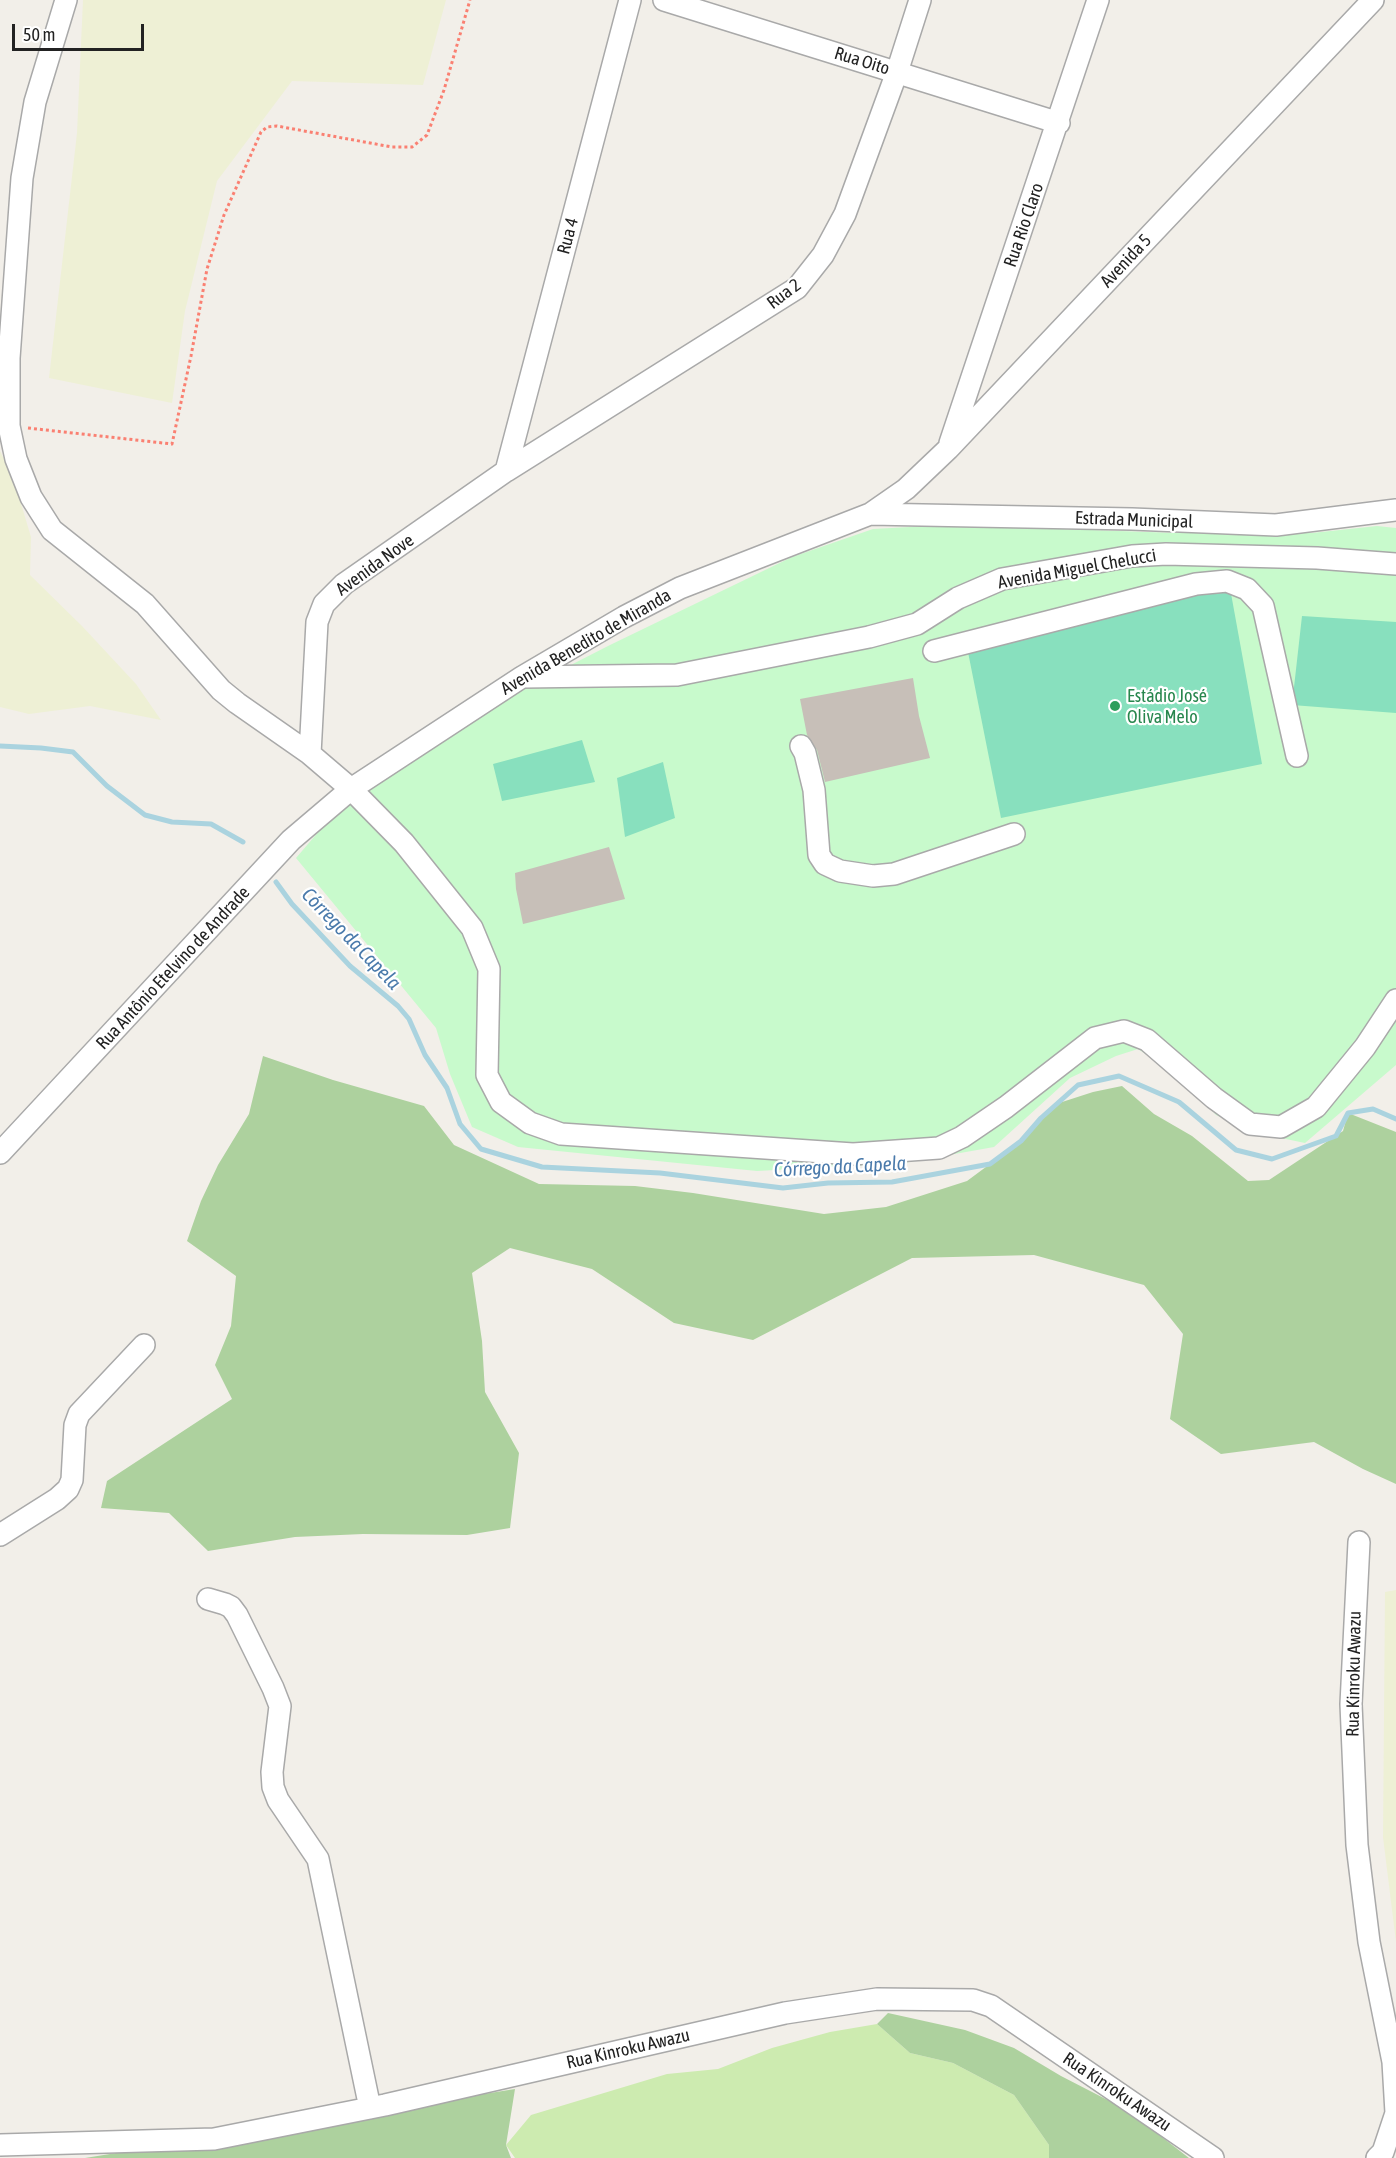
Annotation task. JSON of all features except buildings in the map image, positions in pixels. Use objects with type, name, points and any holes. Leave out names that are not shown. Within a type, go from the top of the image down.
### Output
[{"type":"street","points":[[66,0],[35,102],[22,178],[9,358],[9,426],[16,459],[31,497],[52,530],[145,604],[221,690],[310,754],[351,789],[405,843],[472,928],[489,969],[487,1075],[501,1102],[530,1123],[561,1134],[853,1154],[939,1148],[962,1137],[1006,1107],[1095,1038],[1124,1031],[1147,1040],[1214,1098],[1250,1124],[1281,1127],[1316,1107],[1365,1047],[1396,1000]]},
{"type":"street","name":"Rua 4","points":[[506,471],[630,0]]},
{"type":"street","name":"Rua Oito","points":[[664,0],[1059,123]]},
{"type":"street","name":"Rua 2","points":[[506,471],[796,288],[823,255],[845,214],[897,72],[920,0]]},
{"type":"street","name":"Rua Rio Claro","points":[[948,449],[1059,123],[1098,0]]},
{"type":"street","name":"Avenida 5","points":[[870,514],[906,489],[948,449],[1373,0]]},
{"type":"street","name":"Avenida Nove","points":[[310,754],[317,622],[324,604],[345,584],[506,471]]},
{"type":"street","name":"Estrada Municipal","points":[[870,514],[1132,519],[1276,525],[1396,510]]},
{"type":"street","name":"Avenida Benedito de Miranda","points":[[351,789],[522,677],[624,617],[680,588],[870,514]]},
{"type":"street","name":"Avenida Miguel Chelucci","points":[[522,677],[677,675],[869,637],[917,624],[958,598],[1002,579],[1132,555],[1317,558],[1396,564]]},
{"type":"street","points":[[934,651],[1196,584],[1227,581],[1247,589],[1263,606],[1297,756]]},
{"type":"street","points":[[801,746],[806,753],[814,790],[819,855],[825,864],[840,871],[873,876],[894,874],[1014,834]]},
{"type":"street","name":"Rua Antônio Etelvino de Andrade","points":[[0,1153],[291,840],[351,789]]},
{"type":"street","points":[[0,1534],[57,1499],[68,1489],[72,1480],[75,1425],[79,1414],[144,1345]]},
{"type":"street","name":"Rua Kinroku Awazu","points":[[1359,1542],[1351,1704],[1357,1845],[1369,1942],[1393,2062],[1396,2113],[1383,2152],[1377,2158]]},
{"type":"street","points":[[208,1599],[231,1607],[237,1615],[280,1706],[272,1772],[273,1787],[278,1800],[318,1858],[370,2108]]},
{"type":"street","name":"Rua Kinroku Awazu","points":[[0,2145],[214,2139],[370,2108],[785,2013],[877,2000],[974,2000],[991,2006],[1213,2158]]},
{"type":"path","points":[[9,426],[172,444],[207,269],[224,215],[261,132],[267,127],[277,126],[392,147],[411,147],[428,135],[444,90],[470,0]]},
{"type":"green space","points":[[83,0],[446,0],[423,85],[292,81],[217,181],[185,311],[172,403],[49,378],[77,133]]},
{"type":"green space","points":[[0,451],[13,477],[31,537],[30,575],[136,684],[161,720],[90,706],[29,714],[0,707]]},
{"type":"green space","points":[[946,525],[1177,533],[1237,531],[1312,533],[1377,526],[1396,528],[1396,1065],[1305,1143],[1257,1133],[1216,1115],[1179,1076],[1138,1049],[1116,1056],[1070,1078],[994,1147],[904,1163],[757,1171],[518,1147],[472,1127],[450,1074],[436,1028],[296,858],[350,795],[516,693],[792,557],[873,529]]},
{"type":"green space","name":"Estádio José Oliva Melo","points":[[1230,588],[1262,764],[1001,818],[967,647]]},
{"type":"green space","points":[[1302,616],[1396,622],[1396,713],[1292,705]]},
{"type":"green space","points":[[582,740],[595,782],[502,801],[493,764]]},
{"type":"green space","points":[[663,762],[675,818],[625,837],[617,778]]},
{"type":"green space","points":[[263,1056],[333,1080],[424,1106],[454,1145],[539,1184],[635,1186],[824,1214],[886,1207],[967,1181],[1021,1141],[1041,1118],[1059,1103],[1122,1086],[1154,1114],[1192,1136],[1248,1181],[1269,1180],[1343,1131],[1348,1113],[1396,1132],[1396,1484],[1314,1442],[1221,1454],[1170,1419],[1183,1334],[1144,1285],[1034,1255],[912,1258],[753,1340],[674,1323],[592,1269],[510,1248],[472,1273],[482,1341],[485,1392],[519,1453],[510,1528],[467,1535],[363,1534],[295,1537],[208,1551],[169,1513],[101,1508],[107,1481],[232,1399],[215,1365],[231,1326],[236,1276],[187,1241],[201,1201],[218,1165],[249,1114]]},
{"type":"green space","points":[[1396,1590],[1396,1942],[1383,1837],[1385,1592]]},
{"type":"green space","points":[[888,2013],[965,2030],[1014,2048],[1061,2076],[1127,2110],[1189,2158],[1049,2158],[1049,2145],[1014,2095],[953,2063],[910,2053],[877,2024]]},
{"type":"green space","points":[[877,2024],[910,2053],[953,2063],[1014,2095],[1049,2145],[1049,2158],[515,2158],[506,2145],[531,2115],[667,2074],[718,2069],[772,2048],[830,2032]]},
{"type":"green space","points":[[515,2089],[506,2145],[511,2158],[85,2158]]},
{"type":"waterway","name":"Córrego da Capela","points":[[0,746],[73,752],[107,786],[145,815],[172,822],[211,824],[243,842]]},
{"type":"waterway","name":"Córrego da Capela","points":[[276,882],[292,904],[350,966],[398,1006],[409,1019],[425,1055],[447,1088],[460,1124],[481,1149],[542,1167],[660,1173],[783,1188],[828,1183],[892,1182],[990,1164],[1021,1141],[1041,1118],[1078,1085],[1119,1076],[1179,1102],[1236,1150],[1272,1159],[1336,1136],[1348,1113],[1373,1109],[1396,1119]]},
{"type":"place","name":"Estádio José Oliva Melo","points":[[1115,706]]}]
